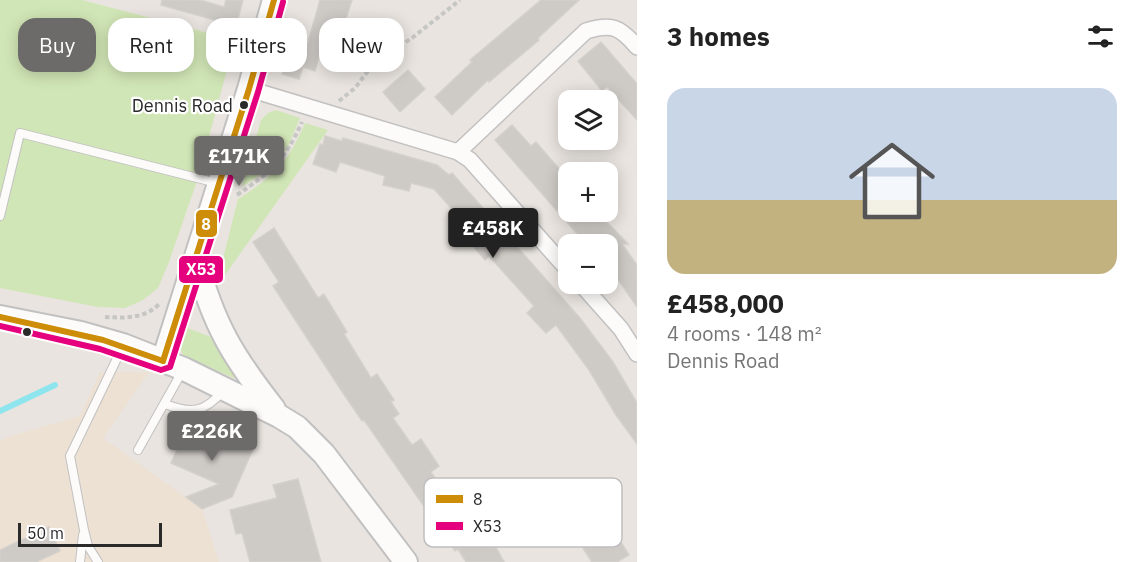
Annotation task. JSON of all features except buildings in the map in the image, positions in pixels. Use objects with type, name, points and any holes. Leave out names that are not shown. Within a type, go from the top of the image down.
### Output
[{"type":"street","points":[[174,365],[196,258],[227,190],[271,1]]},
{"type":"street","points":[[458,152],[586,31],[604,26],[623,31],[637,47]]},
{"type":"street","points":[[249,89],[458,152],[470,160],[558,259]]},
{"type":"street","points":[[196,258],[206,298],[221,334],[248,377],[279,416]]},
{"type":"street","points":[[590,294],[621,329],[637,354]]},
{"type":"street","points":[[0,317],[81,333],[123,345],[226,388],[279,416],[297,427],[324,454],[406,562]]},
{"type":"lane","points":[[0,216],[20,133],[227,190]]},
{"type":"lane","points":[[98,562],[88,546],[70,456],[123,345]]},
{"type":"lane","points":[[138,450],[165,404],[174,365]]},
{"type":"lane","points":[[165,404],[186,412],[212,404],[226,388]]},
{"type":"lane","points":[[80,562],[84,530]]},
{"type":"path","points":[[338,101],[355,88],[374,63],[412,38],[460,0]]},
{"type":"path","points":[[227,190],[265,176],[291,148],[304,117]]},
{"type":"path","points":[[98,317],[129,318],[157,307],[162,302]]},
{"type":"shaded area","points":[[100,372],[149,372],[103,438],[202,509],[219,562],[0,562],[0,441],[80,416]]},
{"type":"green space","points":[[0,0],[82,0],[151,18],[108,18],[108,72],[194,72],[194,29],[206,32],[206,72],[226,72],[198,178],[158,288],[143,300],[125,308],[98,307],[0,288]]},
{"type":"green space","points":[[276,110],[300,118],[287,149],[260,175],[242,187],[261,120],[268,113]]},
{"type":"green space","points":[[305,123],[328,130],[225,275],[222,263],[238,199],[279,167],[293,148]]},
{"type":"green space","points":[[185,327],[216,339],[239,375],[234,378],[184,356],[180,349]]},
{"type":"waterway","points":[[0,411],[55,385]]},
{"type":"transit line","name":"8","points":[[163,361],[249,89],[274,0]]},
{"type":"transit line","name":"X53","points":[[0,326],[100,349],[161,370],[170,367],[258,92],[283,2]]},
{"type":"transit line","name":"8","points":[[0,317],[103,340],[163,361]]},
{"type":"place","name":"Dennis Road","points":[[244,105]]}]
